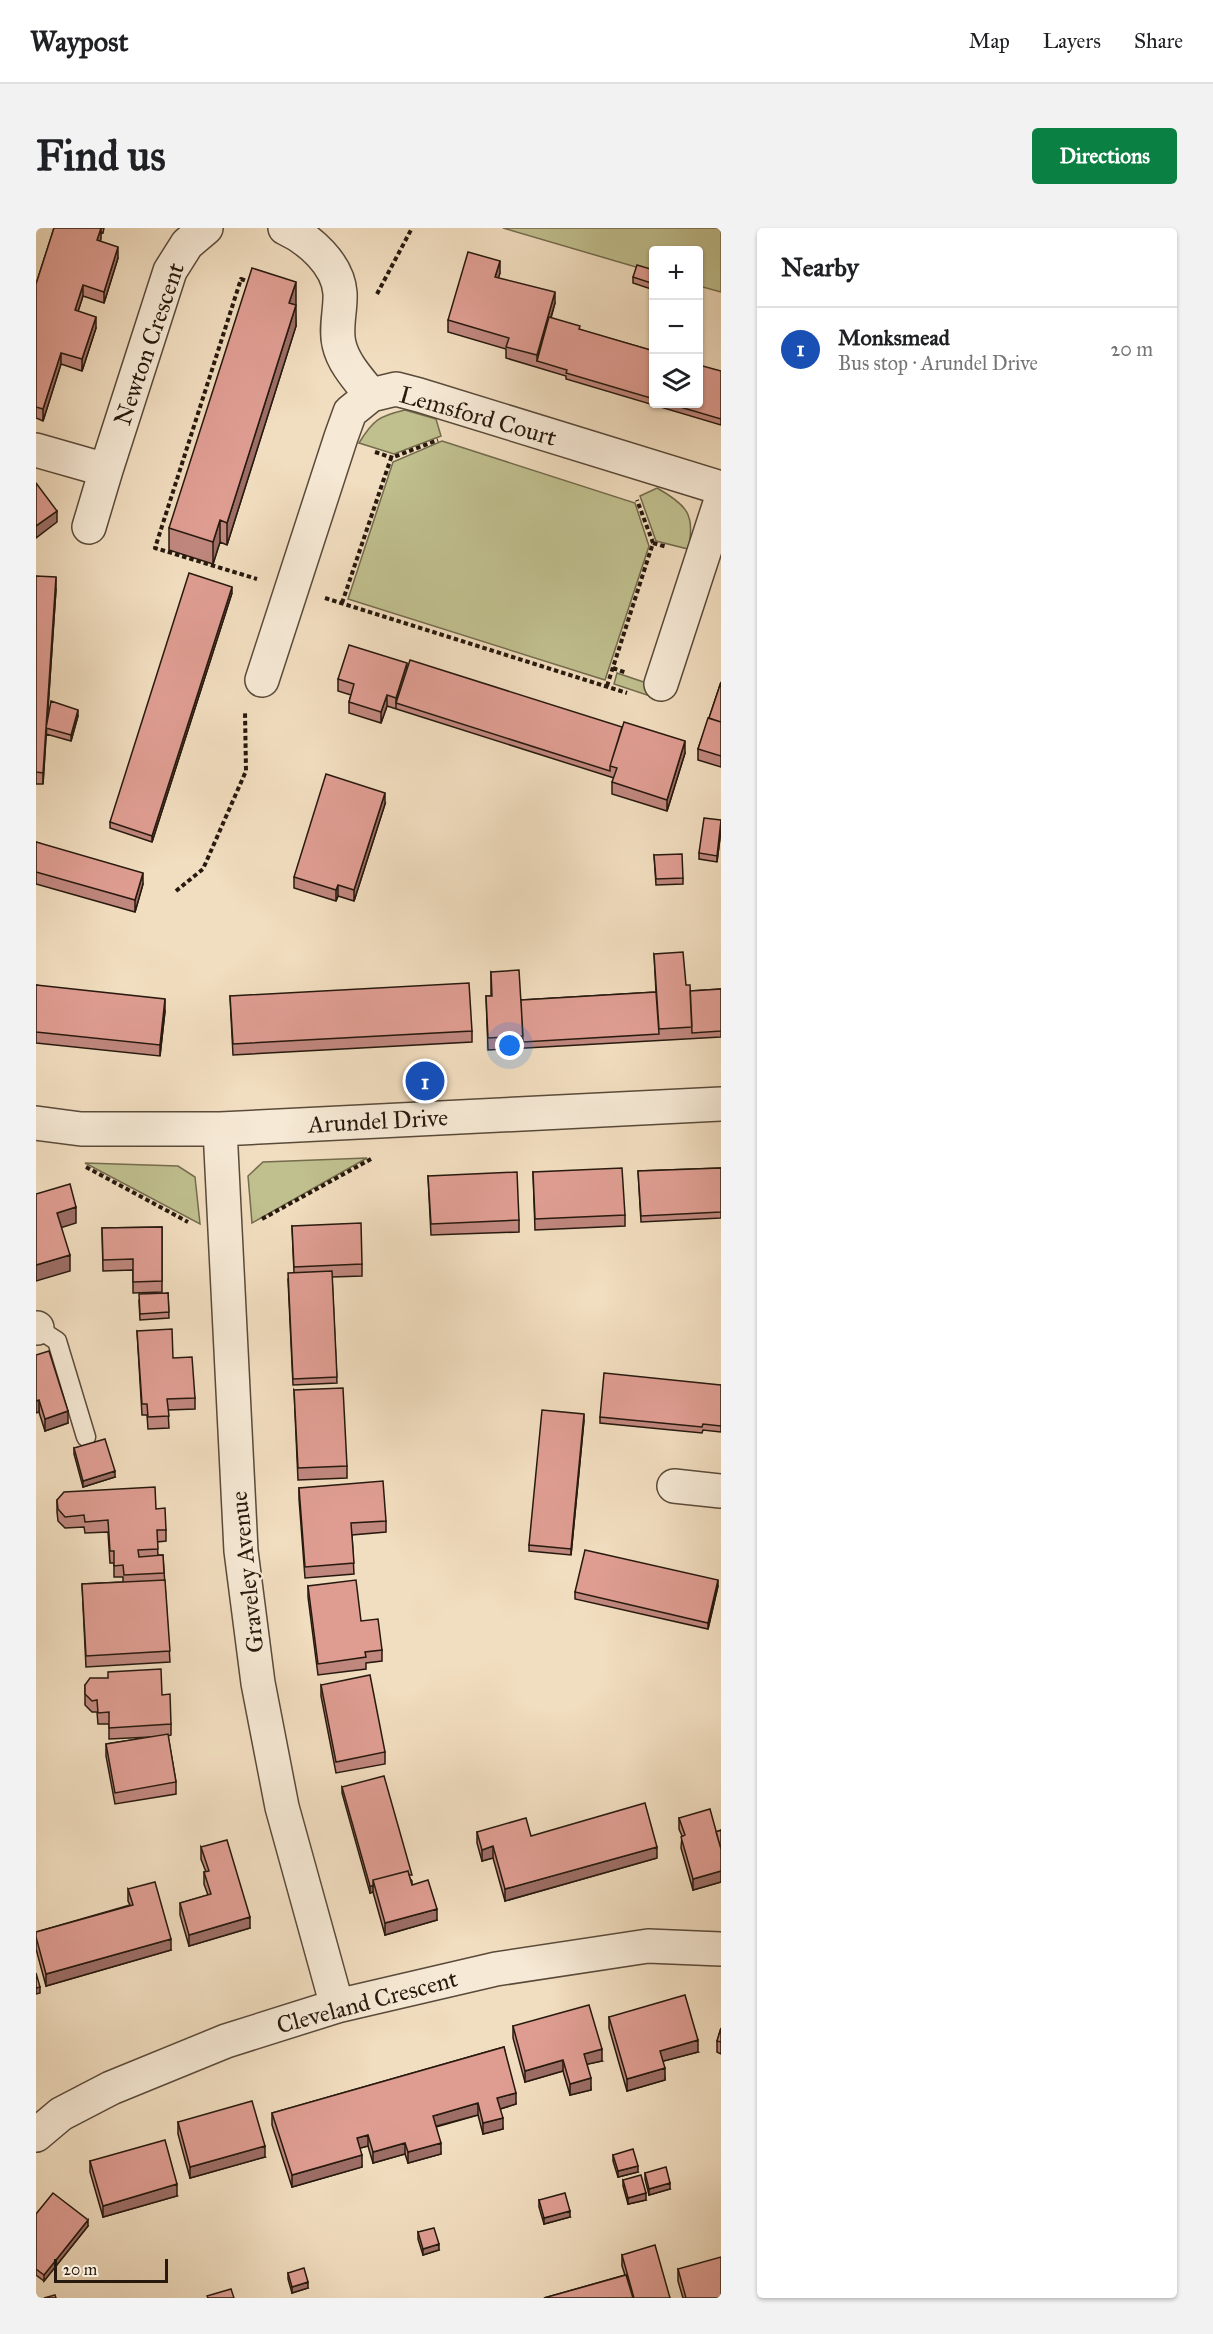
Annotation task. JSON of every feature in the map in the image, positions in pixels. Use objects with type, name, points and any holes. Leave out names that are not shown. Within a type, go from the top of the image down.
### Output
[{"type":"street","name":"Newton Crescent","points":[[89,527],[170,271],[187,244],[206,228]]},
{"type":"street","points":[[285,228],[301,235],[328,260],[340,290],[339,344],[348,365],[371,395]]},
{"type":"street","name":"Lemsford Court","points":[[262,680],[350,412],[371,395],[396,389],[419,395],[721,488]]},
{"type":"street","points":[[36,450],[106,470]]},
{"type":"street","points":[[648,690],[721,500]]},
{"type":"street","name":"Arundel Drive","points":[[36,1123],[81,1129],[220,1129],[721,1104]]},
{"type":"street","name":"Graveley Avenue","points":[[220,1129],[241,1551],[255,1659],[282,1807],[337,2006]]},
{"type":"street","points":[[674,1486],[721,1491]]},
{"type":"street","name":"Cleveland Crescent","points":[[36,2135],[61,2114],[111,2088],[226,2041],[337,2006],[508,1967],[648,1946],[721,1948]]},
{"type":"lane","points":[[37,1328],[57,1341],[86,1437]]},
{"type":"path","points":[[374,301],[387,272],[412,228]]},
{"type":"path","points":[[263,286],[241,279],[155,548],[291,590],[342,603],[607,686],[648,690]]},
{"type":"path","points":[[342,603],[391,458],[442,438]]},
{"type":"path","points":[[607,686],[653,543],[637,500],[626,496]]},
{"type":"path","points":[[177,891],[203,869],[246,771],[245,693],[262,680]]},
{"type":"shaded area","points":[[503,228],[721,228],[721,292],[703,287],[703,246],[649,246],[649,271]]},
{"type":"shaded area","points":[[405,410],[436,419],[441,436],[394,454],[359,443],[368,429],[378,420],[389,414]]},
{"type":"shaded area","points":[[442,441],[635,503],[649,546],[605,680],[348,599],[393,462]]},
{"type":"shaded area","points":[[657,488],[676,500],[687,512],[691,528],[688,549],[656,541],[640,496]]},
{"type":"shaded area","points":[[617,673],[673,692],[659,699],[614,684]]},
{"type":"shaded area","points":[[367,1158],[252,1223],[248,1176],[263,1162]]},
{"type":"shaded area","points":[[85,1163],[178,1166],[195,1177],[200,1224]]},
{"type":"building","points":[[54,228],[101,228],[97,240],[118,247],[104,292],[83,285],[75,310],[96,317],[82,359],[61,353],[43,409],[36,407],[36,284]]},
{"type":"building","points":[[468,252],[500,261],[495,277],[555,292],[537,355],[506,347],[509,338],[448,320]]},
{"type":"building","points":[[637,265],[649,269],[649,282],[633,277]]},
{"type":"building","points":[[252,268],[296,282],[289,303],[296,305],[227,523],[220,520],[213,542],[169,528]]},
{"type":"building","points":[[549,317],[580,326],[579,329],[649,350],[649,398],[566,373],[567,370],[537,361]]},
{"type":"building","points":[[703,366],[721,371],[721,419],[684,408],[703,408]]},
{"type":"building","points":[[36,483],[57,511],[36,526]]},
{"type":"building","points":[[189,573],[232,587],[152,836],[110,822]]},
{"type":"building","points":[[36,576],[56,577],[43,773],[36,772]]},
{"type":"building","points":[[349,645],[407,663],[396,698],[387,695],[381,712],[349,702],[354,684],[338,679]]},
{"type":"building","points":[[410,660],[622,727],[610,771],[396,703]]},
{"type":"building","points":[[721,682],[721,722],[709,718]]},
{"type":"building","points":[[51,701],[78,710],[71,735],[46,728]]},
{"type":"building","points":[[708,718],[721,722],[721,756],[698,749]]},
{"type":"building","points":[[624,722],[685,741],[667,800],[612,782],[617,768],[610,766]]},
{"type":"building","points":[[326,774],[385,793],[354,890],[338,885],[336,890],[294,877]]},
{"type":"building","points":[[704,818],[721,820],[717,856],[699,853]]},
{"type":"building","points":[[36,842],[143,873],[135,900],[36,872]]},
{"type":"building","points":[[682,854],[683,878],[656,879],[654,855]]},
{"type":"building","points":[[683,952],[686,985],[690,985],[692,1027],[659,1029],[654,954]]},
{"type":"building","points":[[519,970],[523,1036],[488,1038],[486,996],[492,996],[491,972]]},
{"type":"building","points":[[469,983],[472,1031],[233,1044],[230,996]]},
{"type":"building","points":[[36,985],[165,999],[160,1045],[36,1032]]},
{"type":"building","points":[[721,989],[721,1031],[692,1033],[690,991]]},
{"type":"building","points":[[656,992],[659,1034],[523,1042],[521,1000]]},
{"type":"building","points":[[622,1168],[625,1215],[535,1219],[533,1172]]},
{"type":"building","points":[[721,1168],[721,1212],[641,1216],[638,1171]]},
{"type":"building","points":[[517,1172],[519,1220],[431,1224],[428,1176]]},
{"type":"building","points":[[70,1184],[76,1207],[57,1213],[70,1255],[36,1265],[36,1194]]},
{"type":"building","points":[[361,1223],[362,1264],[294,1267],[292,1226]]},
{"type":"building","points":[[162,1227],[162,1281],[133,1282],[133,1259],[103,1260],[102,1228]]},
{"type":"building","points":[[332,1271],[337,1377],[293,1379],[288,1273]]},
{"type":"building","points":[[168,1293],[169,1312],[140,1314],[139,1294]]},
{"type":"building","points":[[172,1329],[173,1358],[192,1357],[195,1398],[167,1399],[169,1416],[148,1417],[147,1404],[142,1404],[137,1331]]},
{"type":"building","points":[[49,1351],[68,1411],[45,1419],[39,1400],[36,1401],[36,1355]]},
{"type":"building","points":[[604,1373],[721,1385],[721,1426],[703,1424],[702,1427],[600,1417]]},
{"type":"building","points":[[343,1388],[347,1466],[298,1468],[294,1390]]},
{"type":"building","points":[[542,1410],[584,1414],[571,1549],[529,1545]]},
{"type":"building","points":[[105,1439],[115,1471],[83,1481],[74,1448]]},
{"type":"building","points":[[383,1481],[386,1521],[351,1523],[354,1563],[305,1567],[299,1488]]},
{"type":"building","points":[[155,1487],[156,1509],[165,1508],[166,1530],[157,1530],[158,1549],[138,1550],[139,1557],[163,1555],[164,1573],[124,1575],[123,1565],[114,1566],[114,1551],[110,1551],[108,1520],[85,1522],[84,1515],[65,1517],[58,1509],[57,1500],[64,1492]]},
{"type":"building","points":[[585,1550],[718,1580],[708,1623],[575,1592]]},
{"type":"building","points":[[165,1580],[170,1651],[86,1656],[82,1584]]},
{"type":"building","points":[[356,1580],[361,1621],[378,1619],[382,1650],[365,1652],[366,1657],[318,1664],[308,1586]]},
{"type":"building","points":[[161,1669],[162,1695],[170,1694],[171,1724],[109,1728],[109,1712],[98,1713],[97,1700],[92,1701],[85,1694],[85,1685],[90,1678],[108,1678],[108,1672]]},
{"type":"building","points":[[370,1675],[385,1752],[336,1762],[321,1685]]},
{"type":"building","points":[[168,1734],[176,1782],[115,1793],[106,1744]]},
{"type":"building","points":[[384,1776],[412,1875],[409,1875],[408,1871],[373,1880],[373,1886],[370,1886],[342,1787]]},
{"type":"building","points":[[645,1803],[657,1847],[505,1889],[493,1846],[482,1850],[477,1832],[526,1818],[531,1836]]},
{"type":"building","points":[[710,1809],[721,1849],[721,1871],[693,1879],[681,1837],[685,1835],[679,1818]]},
{"type":"building","points":[[721,1830],[721,1849],[716,1832]]},
{"type":"building","points":[[227,1840],[250,1917],[189,1935],[180,1903],[211,1894],[204,1872],[209,1871],[201,1847]]},
{"type":"building","points":[[408,1871],[412,1885],[428,1880],[437,1909],[385,1923],[373,1880]]},
{"type":"building","points":[[155,1882],[171,1939],[46,1974],[36,1932],[133,1905],[128,1889]]},
{"type":"building","points":[[36,1973],[40,1987],[36,1988]]},
{"type":"building","points":[[685,1995],[698,2040],[660,2051],[665,2068],[627,2079],[609,2017]]},
{"type":"building","points":[[589,2005],[602,2049],[584,2054],[591,2078],[570,2084],[563,2060],[525,2071],[513,2026]]},
{"type":"building","points":[[721,2028],[721,2042],[717,2041]]},
{"type":"building","points":[[504,2047],[516,2093],[497,2098],[503,2118],[483,2123],[478,2103],[433,2116],[441,2143],[408,2152],[405,2143],[373,2152],[368,2135],[357,2138],[362,2155],[292,2175],[272,2113]]},
{"type":"building","points":[[252,2101],[265,2146],[190,2167],[178,2122]]},
{"type":"building","points":[[165,2140],[177,2184],[103,2206],[90,2161]]},
{"type":"building","points":[[633,2149],[638,2166],[618,2171],[613,2155]]},
{"type":"building","points":[[666,2167],[670,2183],[649,2189],[645,2173]]},
{"type":"building","points":[[641,2175],[646,2193],[628,2198],[623,2180]]},
{"type":"building","points":[[53,2193],[88,2220],[44,2275],[36,2269],[36,2214]]},
{"type":"building","points":[[565,2193],[570,2211],[544,2218],[539,2200]]},
{"type":"building","points":[[434,2228],[439,2244],[423,2249],[418,2232]]},
{"type":"building","points":[[655,2245],[670,2298],[634,2298],[622,2255]]},
{"type":"building","points":[[721,2257],[721,2298],[686,2298],[678,2269]]},
{"type":"building","points":[[304,2268],[308,2282],[292,2287],[288,2273]]},
{"type":"building","points":[[626,2275],[633,2298],[544,2298]]},
{"type":"building","points":[[231,2289],[234,2298],[208,2298],[207,2296]]},
{"type":"place","name":"Monksmead","points":[[425,1081]]}]
